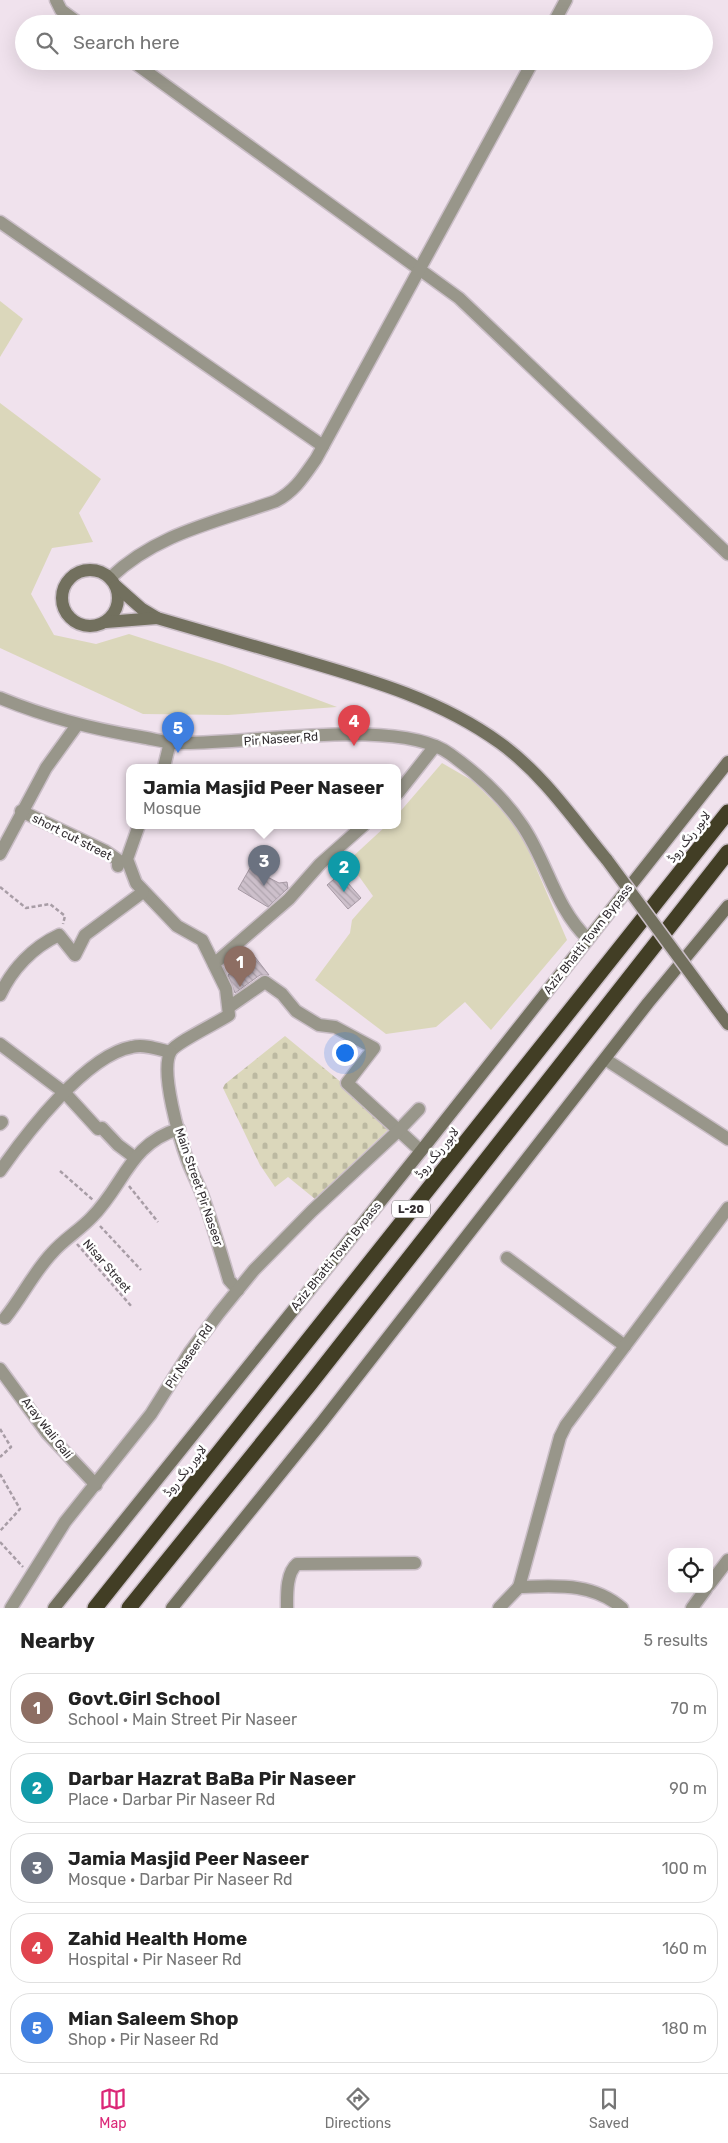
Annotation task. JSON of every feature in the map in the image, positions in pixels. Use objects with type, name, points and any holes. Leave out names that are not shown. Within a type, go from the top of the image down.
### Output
[{"type":"highway","name":"لاہور رنگ روڈ","points":[[95,1608],[728,812]]},
{"type":"highway","name":"L-20","points":[[129,1608],[304,1392],[728,852]]},
{"type":"street","points":[[56,0],[61,10],[68,15]]},
{"type":"street","points":[[558,15],[566,0]]},
{"type":"street","points":[[144,70],[459,298],[728,554]]},
{"type":"street","points":[[113,582],[131,560],[151,546],[289,494],[299,483],[323,446],[528,70]]},
{"type":"street","points":[[0,222],[323,446]]},
{"type":"street","points":[[157,618],[106,622],[89,627],[72,620],[66,613],[62,595],[70,579],[85,570],[94,570],[113,582],[142,609],[157,618],[369,680],[448,712],[501,744],[527,766],[550,790],[607,860],[728,1024]]},
{"type":"street","points":[[106,622],[116,610],[119,602],[113,582]]},
{"type":"street","name":"Pir Naseer Rd","points":[[0,698],[77,724],[170,742],[229,742],[360,734],[420,740],[435,746],[448,752],[498,794],[523,826],[572,925],[588,939]]},
{"type":"street","points":[[0,854],[21,811],[46,768],[77,724]]},
{"type":"street","points":[[165,764],[170,742]]},
{"type":"street","points":[[401,789],[435,746]]},
{"type":"street","name":"Aziz Bhatti Town Bypass","points":[[54,1608],[421,1151],[728,762]]},
{"type":"street","name":"short cut street","points":[[21,811],[105,852],[118,860],[118,866]]},
{"type":"street","points":[[0,1171],[20,1142],[66,1093],[106,1058],[132,1047],[170,1052],[178,1044],[208,1029],[229,1015],[226,990],[202,940],[177,926],[136,883],[127,859],[138,829]]},
{"type":"street","points":[[214,964],[290,899],[320,864],[359,829]]},
{"type":"street","points":[[0,995],[8,976],[42,943],[59,935],[75,955],[85,935],[144,892]]},
{"type":"street","points":[[172,1608],[322,1422],[605,1059],[728,906]]},
{"type":"street","points":[[229,1007],[265,982],[282,994],[296,1011],[318,1025],[335,1027],[374,1048],[347,1083],[421,1151]]},
{"type":"street","points":[[0,1044],[66,1093],[98,1129],[102,1128],[118,1145],[134,1157]]},
{"type":"street","name":"Main Street Pir Naseer","points":[[170,1052],[167,1071],[188,1161],[204,1198],[229,1280],[238,1290]]},
{"type":"street","points":[[605,1059],[728,1139]]},
{"type":"street","name":"Pir Naseer Rd","points":[[11,1608],[64,1522],[96,1485],[151,1414],[190,1352],[254,1270],[312,1211],[398,1131],[418,1108]]},
{"type":"street","points":[[2,1319],[21,1298],[42,1265],[69,1236],[92,1217],[122,1177],[134,1157],[149,1143],[165,1133],[179,1129]]},
{"type":"street","points":[[499,1608],[519,1587],[560,1437],[728,1208]]},
{"type":"street","points":[[507,1258],[625,1346]]},
{"type":"street","name":"Aray Wali Gali","points":[[0,1369],[47,1433],[96,1485]]},
{"type":"street","points":[[713,1580],[728,1560]]},
{"type":"street","points":[[287,1608],[289,1580],[293,1567],[297,1564],[415,1563]]},
{"type":"street","points":[[519,1587],[578,1586],[614,1601],[622,1608]]},
{"type":"street","points":[[692,1608],[703,1593]]},
{"type":"path","points":[[0,887],[26,908],[50,904],[65,916],[59,935]]},
{"type":"path","points":[[60,1171],[100,1206]]},
{"type":"path","points":[[122,1177],[158,1222]]},
{"type":"path","points":[[92,1217],[141,1270]]},
{"type":"path","name":"Nisar Street","points":[[69,1236],[132,1307]]},
{"type":"path","points":[[0,1429],[11,1447],[0,1457]]},
{"type":"path","points":[[0,1474],[20,1509],[0,1531]]},
{"type":"path","points":[[0,1542],[31,1575]]},
{"type":"green space","points":[[0,301],[23,319],[0,357]]},
{"type":"green space","points":[[0,403],[101,479],[79,513],[93,542],[52,548],[31,594],[54,635],[96,644],[129,634],[222,664],[337,707],[228,715],[143,714],[0,648]]},
{"type":"green space","points":[[442,763],[473,781],[518,826],[567,940],[491,1030],[465,1002],[436,1027],[386,1034],[315,980],[350,933],[352,920],[373,896],[348,861],[383,829],[401,829],[401,811]]},
{"type":"green space","points":[[285,1036],[393,1125],[315,1199],[288,1177],[275,1187],[260,1165],[223,1088],[225,1084]]},
{"type":"building","points":[[250,868],[279,883],[287,882],[288,888],[268,907],[238,889]]},
{"type":"building","points":[[340,874],[361,898],[348,909],[327,885]]},
{"type":"building","points":[[255,957],[269,975],[260,975],[235,993],[228,975]]},
{"type":"place","name":"Zahid Health Home","points":[[354,746]]},
{"type":"place","name":"Mian Saleem Shop","points":[[178,753]]},
{"type":"place","name":"Jamia Masjid Peer Naseer","points":[[264,886]]},
{"type":"place","name":"Darbar Hazrat BaBa Pir Naseer","points":[[344,892]]},
{"type":"place","name":"Govt.Girl School","points":[[240,987]]}]
